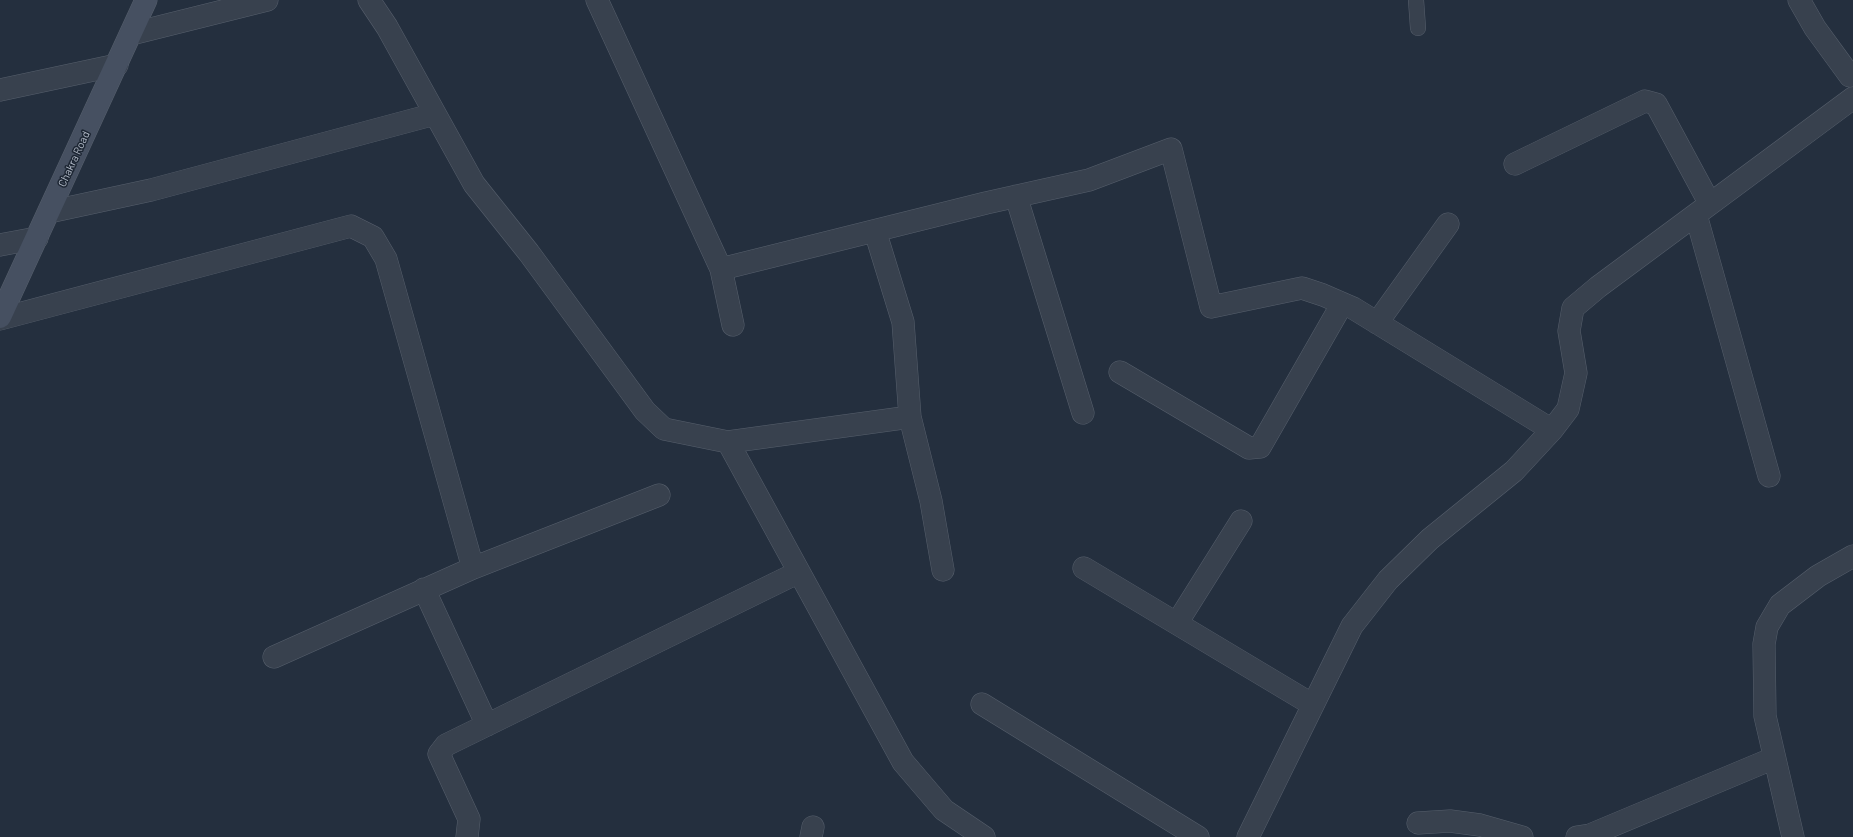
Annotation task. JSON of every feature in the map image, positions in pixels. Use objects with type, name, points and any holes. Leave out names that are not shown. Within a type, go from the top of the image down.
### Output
[{"type":"main road","name":"Chakra Road","points":[[0,318],[146,0]]},
{"type":"street","points":[[131,34],[267,0]]},
{"type":"street","points":[[369,0],[387,27],[474,184],[529,253],[645,411],[664,429],[728,442],[910,417]]},
{"type":"street","points":[[598,0],[721,269],[733,325]]},
{"type":"street","points":[[1799,0],[1815,28],[1850,76]]},
{"type":"street","points":[[0,90],[117,65]]},
{"type":"street","points":[[1515,164],[1645,101],[1656,104],[1703,210],[1768,476]]},
{"type":"street","points":[[1248,837],[1352,626],[1388,580],[1430,539],[1514,471],[1552,430],[1568,409],[1576,373],[1569,331],[1573,308],[1703,210],[1852,103]]},
{"type":"street","points":[[49,212],[151,190],[435,114]]},
{"type":"street","points":[[721,269],[1016,196],[1089,180],[1171,149],[1211,307],[1302,288],[1342,304],[1377,323],[1552,430]]},
{"type":"street","points":[[1016,196],[1083,413]]},
{"type":"street","points":[[1377,323],[1448,224]]},
{"type":"street","points":[[0,318],[351,226],[373,237],[386,259],[473,568]]},
{"type":"street","points":[[875,231],[903,322],[910,417],[931,501],[943,570]]},
{"type":"street","points":[[0,245],[37,238]]},
{"type":"street","points":[[1120,372],[1249,448],[1260,447],[1342,304]]},
{"type":"street","points":[[728,442],[903,762],[959,829],[984,837]]},
{"type":"street","points":[[274,657],[473,568],[659,495]]},
{"type":"street","points":[[1177,624],[1241,521]]},
{"type":"street","points":[[1793,837],[1765,716],[1764,644],[1767,627],[1780,605],[1818,576],[1853,556]]},
{"type":"street","points":[[1084,568],[1313,705]]},
{"type":"street","points":[[467,837],[469,819],[440,754],[446,745],[799,572]]},
{"type":"street","points":[[424,589],[487,725]]},
{"type":"street","points":[[982,704],[1198,837]]},
{"type":"street","points":[[1577,837],[1590,835],[1774,758]]},
{"type":"street","points":[[1418,823],[1450,820],[1480,825],[1522,837]]},
{"type":"lane","points":[[1416,0],[1418,28]]}]
